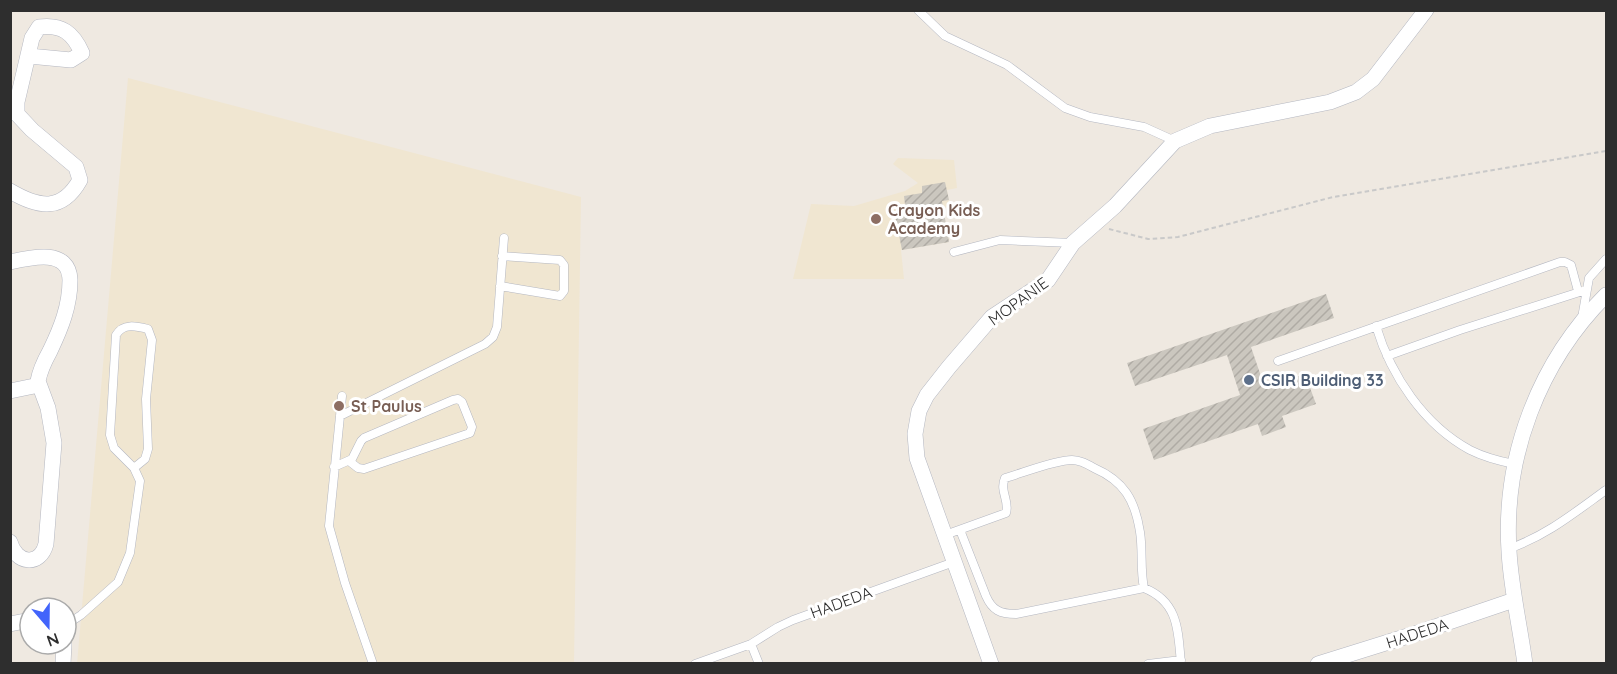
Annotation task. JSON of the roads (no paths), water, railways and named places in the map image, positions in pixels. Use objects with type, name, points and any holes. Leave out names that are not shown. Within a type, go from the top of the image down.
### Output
[{"type":"street","name":"MOPANIE","points":[[991,663],[917,458],[915,434],[919,411],[932,388],[985,325],[1000,312],[1048,280],[1073,243],[1115,206],[1175,141],[1210,126],[1330,102],[1356,92],[1373,79],[1426,10]]},
{"type":"street","points":[[10,191],[26,200],[42,204],[57,202],[71,195],[80,180],[76,167],[32,130],[17,114],[17,102],[28,56]]},
{"type":"street","points":[[10,262],[46,256],[61,261],[68,269],[70,292],[66,313],[39,381],[48,408],[54,443],[44,551],[37,558],[22,559],[17,556],[10,543]]},
{"type":"street","points":[[1525,663],[1514,600],[1509,549],[1509,507],[1515,464],[1526,422],[1538,390],[1551,366],[1582,323],[1606,296]]},
{"type":"street","points":[[10,383],[39,381]]},
{"type":"street","points":[[10,391],[39,381]]},
{"type":"street","name":"HADEDA","points":[[1318,663],[1411,635],[1514,600]]},
{"type":"lane","points":[[923,13],[945,36],[1017,72],[1065,108],[1090,117],[1144,127],[1175,141]]},
{"type":"lane","points":[[340,416],[485,344],[493,337],[497,327],[504,237]]},
{"type":"lane","points":[[954,252],[1000,240],[1073,243]]},
{"type":"lane","points":[[500,286],[560,296],[564,291],[564,265],[560,260],[502,256]]},
{"type":"lane","points":[[1387,356],[1582,290],[1592,273],[1606,259]]},
{"type":"lane","points":[[1278,361],[1560,262],[1571,265],[1582,290],[1582,323]]},
{"type":"lane","points":[[78,617],[118,582],[124,570],[133,535],[140,485],[138,475],[114,447],[110,438],[116,335],[122,328],[129,326],[148,329],[152,340],[146,399],[148,449],[145,459],[134,468]]},
{"type":"lane","points":[[1376,326],[1387,356],[1402,385],[1417,405],[1445,433],[1478,454],[1515,464]]},
{"type":"lane","points":[[342,396],[329,516],[331,538],[373,663]]},
{"type":"lane","points":[[334,467],[349,461],[364,438],[453,400],[458,399],[462,402],[472,427],[470,433],[364,469],[358,468],[349,461]]},
{"type":"lane","points":[[945,535],[1006,513],[1007,505],[1002,487],[1005,478],[1068,460],[1081,461],[1122,485],[1133,506],[1141,537],[1141,568],[1144,588]]},
{"type":"lane","points":[[1509,549],[1533,540],[1552,529],[1606,490]]},
{"type":"lane","points":[[960,530],[990,604],[998,612],[1005,614],[1027,612],[1144,588],[1153,592],[1165,602],[1177,623],[1181,662],[1148,663]]},
{"type":"lane","name":"HADEDA","points":[[695,663],[751,644],[794,620],[954,562]]},
{"type":"lane","points":[[751,644],[759,663]]},
{"type":"place","name":"Crayon Kids Academy","points":[[876,219]]},
{"type":"place","name":"CSIR Building 33","points":[[1249,380]]},
{"type":"place","name":"St Paulus","points":[[339,406]]}]
